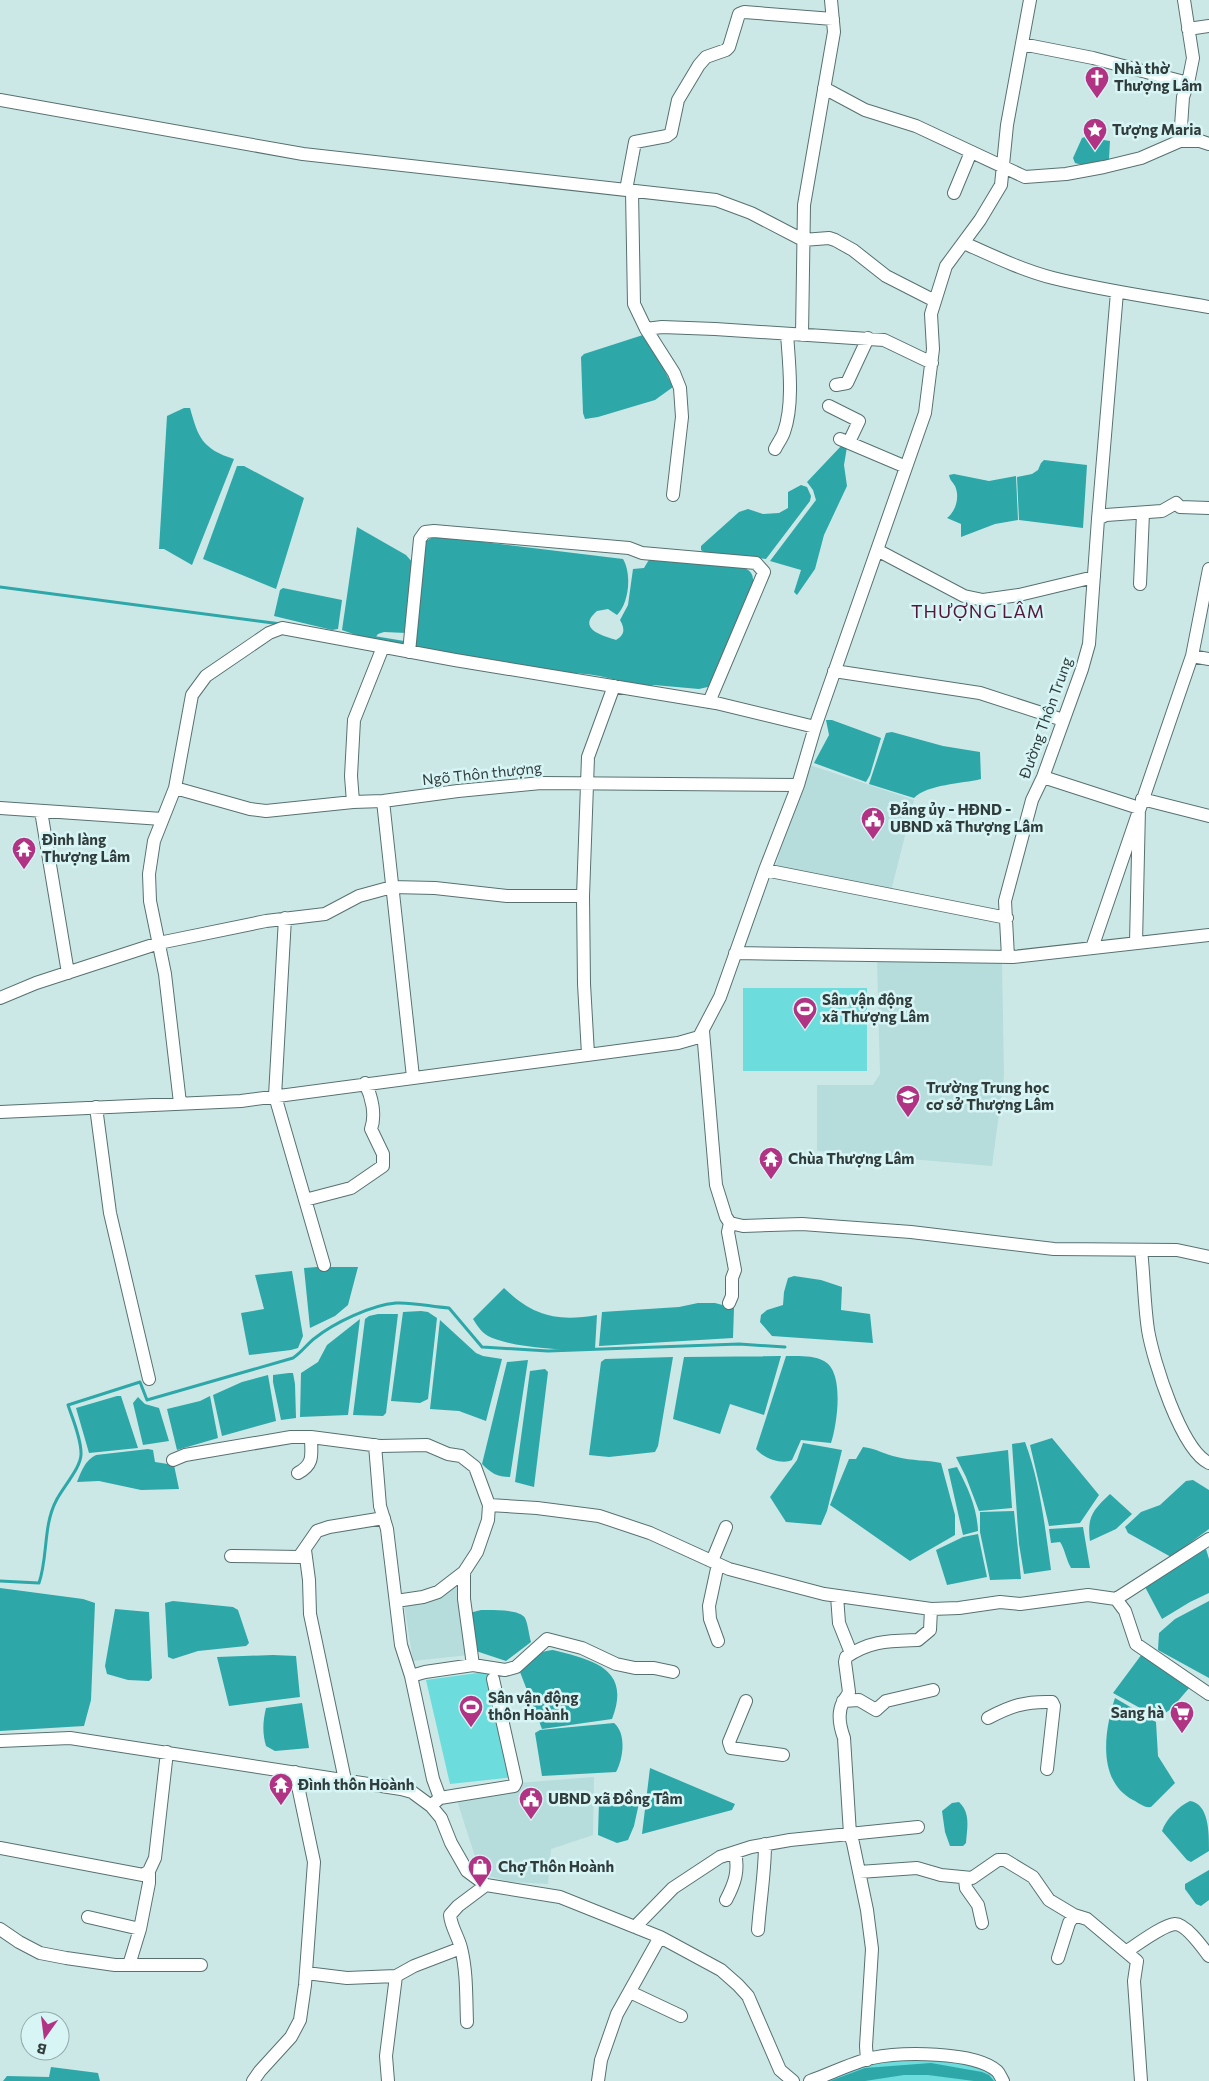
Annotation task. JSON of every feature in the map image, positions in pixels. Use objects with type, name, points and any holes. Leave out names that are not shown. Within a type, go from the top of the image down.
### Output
[{"type":"street","points":[[802,335],[804,205],[834,32],[831,0]]},
{"type":"street","points":[[0,1112],[241,1101],[365,1083],[678,1043],[699,1037],[720,997],[764,870],[798,785],[834,671],[925,413],[932,363],[931,314],[946,266],[964,243],[1000,185],[1007,125],[1030,0]]},
{"type":"street","points":[[1180,141],[1183,97],[1193,58],[1184,0]]},
{"type":"street","points":[[673,495],[682,419],[680,388],[674,373],[646,329],[634,304],[629,191],[635,142],[667,136],[671,133],[678,100],[682,92],[706,57],[726,50],[729,47],[739,14],[744,12],[833,19]]},
{"type":"street","points":[[1188,29],[1209,26]]},
{"type":"street","points":[[1022,44],[1118,64],[1188,83]]},
{"type":"street","points":[[824,88],[865,110],[916,126],[1024,177],[1066,174],[1141,158],[1180,141],[1200,141],[1209,144]]},
{"type":"street","points":[[0,100],[303,154],[716,200],[751,213],[803,240],[829,238],[835,240],[853,250],[886,276],[935,300]]},
{"type":"street","points":[[954,193],[970,152]]},
{"type":"street","points":[[964,243],[1013,265],[1052,278],[1117,292],[1209,307]]},
{"type":"street","name":"Đường Thôn Trung","points":[[1008,956],[1005,901],[1032,800],[1043,777],[1089,644],[1117,292]]},
{"type":"street","points":[[646,329],[662,327],[868,338],[884,340],[932,363]]},
{"type":"street","points":[[775,449],[784,433],[788,418],[790,376],[787,334]]},
{"type":"street","points":[[836,385],[847,383],[868,338]]},
{"type":"street","points":[[829,406],[859,421],[845,441],[906,467]]},
{"type":"street","points":[[1098,519],[1106,516],[1162,511],[1176,503],[1180,507],[1209,508]]},
{"type":"street","points":[[1140,584],[1143,513]]},
{"type":"street","points":[[409,652],[420,540],[425,532],[434,531],[629,548],[642,553],[756,563],[764,572],[709,702]]},
{"type":"street","points":[[877,550],[964,596],[983,600],[1020,595],[1094,577]]},
{"type":"street","points":[[1092,948],[1192,656],[1209,570]]},
{"type":"street","points":[[180,1103],[165,974],[150,901],[149,874],[154,841],[175,788],[192,696],[206,676],[269,633],[282,628],[409,652],[709,702],[815,727]]},
{"type":"street","points":[[353,802],[351,776],[354,720],[383,647]]},
{"type":"street","points":[[1192,656],[1209,659]]},
{"type":"street","points":[[834,671],[980,693],[1063,720]]},
{"type":"street","points":[[588,1054],[582,896],[588,756],[614,686]]},
{"type":"street","points":[[1043,777],[1141,804],[1209,816]]},
{"type":"street","name":"Ngõ Thôn thượng","points":[[175,788],[250,809],[266,811],[353,802],[383,801],[541,783],[798,785]]},
{"type":"street","points":[[383,801],[413,1077]]},
{"type":"street","points":[[1136,943],[1141,804]]},
{"type":"street","points":[[0,808],[162,819]]},
{"type":"street","points":[[40,811],[68,973]]},
{"type":"street","points":[[764,870],[1007,918]]},
{"type":"street","points":[[0,998],[68,973],[159,944],[285,918],[325,914],[359,896],[392,887],[435,888],[507,896],[582,896]]},
{"type":"street","points":[[285,918],[275,1096],[324,1265]]},
{"type":"street","points":[[735,953],[1008,956],[1209,935]]},
{"type":"street","points":[[703,1030],[716,1185],[726,1217],[730,1223],[742,1226],[802,1224],[911,1232],[1054,1249],[1177,1250],[1209,1256]]},
{"type":"street","points":[[305,1200],[351,1188],[383,1166],[383,1154],[371,1129],[374,1120],[369,1091],[365,1083]]},
{"type":"street","points":[[96,1107],[110,1213],[149,1380]]},
{"type":"street","points":[[729,1302],[732,1296],[732,1278],[735,1270],[728,1232],[730,1223]]},
{"type":"street","points":[[1141,1250],[1149,1331],[1164,1388],[1186,1437],[1197,1455],[1209,1463]]},
{"type":"street","points":[[298,1473],[308,1468],[311,1459],[311,1437]]},
{"type":"street","points":[[173,1460],[185,1455],[272,1440],[311,1437],[376,1445],[427,1445],[448,1454],[461,1456],[475,1467],[489,1505],[488,1520],[480,1544],[464,1572],[438,1592],[423,1597],[396,1601]]},
{"type":"street","points":[[376,1445],[380,1506],[387,1529],[401,1645],[411,1676],[433,1778],[435,1802],[451,1843],[467,1871],[486,1885],[560,1897],[660,1937],[721,1970],[748,1996],[780,2070],[793,2081]]},
{"type":"street","points":[[489,1505],[537,1508],[600,1516],[650,1533],[715,1563],[760,1578],[824,1594],[931,1609],[958,1608],[1000,1602],[1020,1604],[1088,1595],[1116,1599],[1209,1539]]},
{"type":"street","points":[[231,1556],[299,1557],[317,1531],[329,1527],[384,1518]]},
{"type":"street","points":[[718,1641],[710,1619],[709,1606],[715,1563],[726,1527]]},
{"type":"street","points":[[305,1550],[309,1580],[310,1614],[345,1780]]},
{"type":"street","points":[[464,1572],[464,1599],[473,1665]]},
{"type":"street","points":[[837,1596],[839,1623],[851,1653]]},
{"type":"street","points":[[1116,1599],[1125,1611],[1136,1644],[1209,1694]]},
{"type":"street","points":[[867,2060],[866,2046],[872,1950],[859,1872],[850,1834],[844,1738],[840,1727],[840,1713],[843,1701],[848,1697],[849,1692],[845,1662],[846,1657],[851,1653],[881,1641],[918,1640],[930,1630],[931,1609]]},
{"type":"street","points":[[411,1676],[473,1665],[505,1670],[516,1667],[547,1639],[582,1648],[616,1664],[673,1672]]},
{"type":"street","points":[[0,1741],[70,1738],[401,1789],[435,1802],[514,1786],[516,1782],[493,1679]]},
{"type":"street","points":[[843,1701],[859,1700],[876,1710],[886,1701],[933,1690]]},
{"type":"street","points":[[746,1701],[729,1742],[731,1748],[783,1755]]},
{"type":"street","points":[[988,1718],[1019,1704],[1033,1701],[1052,1702],[1054,1706],[1047,1769]]},
{"type":"street","points":[[129,1965],[140,1929],[149,1883],[149,1872],[155,1858],[167,1752]]},
{"type":"street","points":[[253,2081],[291,2037],[300,2020],[306,1973],[314,1862],[295,1772]]},
{"type":"street","points":[[635,1927],[673,1888],[720,1857],[765,1844],[918,1827]]},
{"type":"street","points":[[758,1930],[760,1893],[765,1867],[765,1844]]},
{"type":"street","points":[[0,1848],[143,1875],[149,1872]]},
{"type":"street","points":[[726,1900],[736,1880],[738,1866],[735,1852]]},
{"type":"street","points":[[859,1872],[917,1868],[941,1876],[965,1879],[978,1876],[998,1860],[1004,1860],[1033,1877],[1049,1900],[1074,1915],[1087,1919],[1137,1961],[1134,1981],[1141,2081]]},
{"type":"street","points":[[965,1879],[966,1888],[978,1906],[982,1924]]},
{"type":"street","points":[[467,2022],[465,1968],[450,1914],[486,1885]]},
{"type":"street","points":[[1058,1958],[1069,1923],[1074,1915]]},
{"type":"street","points":[[88,1917],[140,1929]]},
{"type":"street","points":[[1127,1951],[1164,1928],[1174,1924],[1180,1925],[1190,1933],[1209,1956]]},
{"type":"street","points":[[0,1929],[40,1953],[115,1965],[201,1966]]},
{"type":"street","points":[[598,2081],[601,2060],[617,2014],[660,1937]]},
{"type":"street","points":[[306,1973],[347,1978],[396,1976],[414,1966],[461,1948]]},
{"type":"street","points":[[388,2081],[386,2056],[396,1976]]},
{"type":"street","points":[[630,1992],[681,2016]]},
{"type":"street","points":[[810,2081],[867,2060],[909,2055],[951,2056],[973,2059],[998,2072],[1003,2081]]},
{"type":"shaded area","points":[[1082,138],[1110,141],[1109,159],[1102,163],[1075,163],[1073,158]]},
{"type":"shaded area","points":[[646,334],[673,387],[655,400],[585,419],[583,413],[581,357],[584,354]]},
{"type":"shaded area","points":[[184,408],[190,408],[203,441],[215,451],[234,459],[192,565],[164,549],[159,549],[167,416]]},
{"type":"shaded area","points":[[842,445],[847,447],[844,465],[847,486],[824,535],[815,569],[797,595],[794,592],[801,570],[770,561],[816,500],[813,490],[807,482]]},
{"type":"shaded area","points":[[1044,460],[1087,465],[1083,528],[1019,520],[1017,477],[1032,474],[1038,470]]},
{"type":"shaded area","points":[[237,466],[244,466],[304,498],[276,589],[203,559]]},
{"type":"shaded area","points":[[954,474],[989,481],[1016,476],[1018,520],[995,524],[961,537],[961,524],[947,518],[953,512],[957,499],[955,486],[949,475]]},
{"type":"shaded area","points":[[801,485],[807,487],[811,496],[810,501],[766,559],[704,552],[701,550],[701,546],[739,512],[748,509],[763,514],[779,513],[788,508],[788,492]]},
{"type":"shaded area","points":[[357,527],[406,555],[413,563],[406,633],[384,632],[378,634],[375,638],[367,639],[342,630]]},
{"type":"shaded area","points":[[435,536],[623,559],[628,572],[628,588],[621,610],[617,615],[608,609],[597,611],[591,617],[589,623],[594,631],[616,640],[623,632],[620,620],[628,605],[633,569],[644,568],[650,558],[738,566],[751,573],[753,588],[712,686],[699,689],[654,685],[647,687],[590,674],[571,673],[416,648],[426,541]]},
{"type":"shaded area","points":[[283,588],[342,600],[338,629],[332,630],[274,616],[280,590]]},
{"type":"shaded area","points":[[826,720],[832,720],[881,738],[870,775],[866,782],[814,763],[829,735]]},
{"type":"shaded area","points":[[892,732],[943,746],[980,752],[981,779],[936,787],[920,793],[914,798],[869,784],[886,733]]},
{"type":"shaded area","points":[[807,764],[914,800],[891,891],[775,868]]},
{"type":"shaded area","points":[[877,960],[1002,962],[1004,1076],[992,1166],[817,1151],[817,1085],[873,1085],[880,1074]]},
{"type":"shaded area","name":"Sân vận động xã Thượng Lâm","points":[[743,988],[867,988],[867,1071],[743,1071]]},
{"type":"shaded area","points":[[358,1267],[348,1305],[335,1316],[310,1328],[304,1268]]},
{"type":"shaded area","points":[[292,1271],[303,1336],[298,1348],[249,1355],[241,1313],[264,1309],[255,1275]]},
{"type":"shaded area","points":[[794,1276],[821,1280],[842,1287],[841,1310],[870,1314],[873,1343],[772,1336],[760,1322],[761,1315],[767,1310],[783,1305],[788,1278]]},
{"type":"shaded area","points":[[504,1288],[525,1305],[546,1315],[570,1318],[597,1315],[595,1349],[556,1349],[524,1346],[488,1336],[473,1319]]},
{"type":"shaded area","points":[[698,1303],[715,1303],[734,1308],[733,1338],[599,1346],[602,1312],[679,1307]]},
{"type":"shaded area","points":[[403,1312],[428,1312],[437,1318],[428,1399],[420,1403],[391,1401]]},
{"type":"shaded area","points":[[378,1314],[398,1314],[386,1413],[383,1416],[353,1415],[365,1319]]},
{"type":"shaded area","points":[[360,1319],[348,1415],[300,1417],[301,1373],[318,1362],[327,1345]]},
{"type":"shaded area","points":[[440,1320],[476,1353],[502,1359],[486,1421],[459,1411],[430,1409]]},
{"type":"shaded area","points":[[781,1356],[764,1415],[730,1404],[720,1434],[673,1419],[684,1357]]},
{"type":"shaded area","points":[[786,1356],[810,1357],[824,1361],[831,1367],[835,1376],[838,1399],[831,1443],[801,1440],[792,1460],[783,1462],[768,1458],[756,1449]]},
{"type":"shaded area","points":[[673,1357],[658,1446],[655,1452],[609,1457],[589,1455],[601,1362],[605,1359]]},
{"type":"shaded area","points":[[528,1360],[510,1477],[501,1476],[491,1472],[482,1464],[507,1362]]},
{"type":"shaded area","points":[[545,1369],[548,1372],[534,1487],[515,1482],[530,1371]]},
{"type":"shaded area","points":[[293,1373],[295,1384],[296,1418],[281,1420],[273,1375]]},
{"type":"shaded area","points":[[268,1375],[276,1421],[222,1436],[213,1395],[242,1382]]},
{"type":"shaded area","points":[[121,1396],[138,1448],[89,1453],[76,1408]]},
{"type":"shaded area","points":[[210,1396],[218,1438],[177,1450],[167,1409],[200,1401]]},
{"type":"shaded area","points":[[138,1397],[145,1404],[159,1408],[169,1441],[143,1445],[133,1403]]},
{"type":"shaded area","points":[[1052,1438],[1099,1495],[1080,1523],[1049,1526],[1030,1445]]},
{"type":"shaded area","points":[[1025,1442],[1038,1489],[1051,1570],[1024,1574],[1019,1544],[1012,1444]]},
{"type":"shaded area","points":[[803,1443],[842,1450],[827,1511],[821,1525],[786,1522],[770,1497],[797,1460]]},
{"type":"shaded area","points":[[863,1447],[893,1456],[941,1463],[955,1515],[955,1535],[910,1561],[830,1505],[849,1459],[856,1459]]},
{"type":"shaded area","points":[[153,1450],[155,1462],[174,1465],[179,1489],[141,1490],[99,1481],[77,1482],[86,1463],[96,1455]]},
{"type":"shaded area","points":[[1008,1450],[1012,1508],[979,1511],[956,1457]]},
{"type":"shaded area","points":[[957,1467],[971,1498],[976,1514],[978,1531],[963,1535],[948,1469]]},
{"type":"shaded area","points":[[1193,1480],[1209,1490],[1209,1529],[1171,1557],[1128,1533],[1125,1527],[1141,1512],[1160,1505],[1186,1481]]},
{"type":"shaded area","points":[[1110,1494],[1132,1514],[1116,1529],[1090,1541],[1089,1526],[1092,1515]]},
{"type":"shaded area","points":[[1014,1511],[1021,1579],[990,1580],[980,1532],[980,1512]]},
{"type":"shaded area","points":[[1083,1527],[1090,1568],[1071,1568],[1060,1542],[1051,1543],[1049,1529]]},
{"type":"shaded area","points":[[978,1534],[987,1577],[947,1585],[936,1550],[963,1537]]},
{"type":"shaded area","points":[[1206,1549],[1209,1559],[1209,1593],[1162,1619],[1144,1585]]},
{"type":"shaded area","points":[[461,1578],[468,1655],[413,1661],[404,1604]]},
{"type":"shaded area","points":[[0,1588],[83,1599],[95,1603],[91,1700],[84,1726],[0,1731]]},
{"type":"shaded area","points":[[173,1601],[233,1607],[238,1610],[249,1643],[246,1646],[198,1651],[173,1659],[168,1657],[165,1603]]},
{"type":"shaded area","points":[[1209,1601],[1209,1678],[1158,1650],[1159,1633],[1175,1619]]},
{"type":"shaded area","points":[[115,1609],[149,1612],[152,1678],[149,1681],[128,1680],[107,1674],[105,1666]]},
{"type":"shaded area","points":[[481,1610],[505,1611],[522,1615],[526,1620],[531,1642],[506,1661],[473,1650],[469,1613]]},
{"type":"shaded area","points":[[553,1650],[594,1663],[605,1669],[612,1677],[617,1688],[617,1702],[612,1719],[542,1729],[520,1672],[529,1659],[543,1652]]},
{"type":"shaded area","points":[[1142,1654],[1190,1687],[1171,1709],[1158,1718],[1113,1693]]},
{"type":"shaded area","points":[[296,1656],[300,1697],[229,1706],[217,1657]]},
{"type":"shaded area","name":"Sân vận động thôn Hoành","points":[[492,1671],[515,1777],[450,1784],[426,1680]]},
{"type":"shaded area","points":[[1115,1698],[1156,1722],[1158,1756],[1175,1783],[1151,1807],[1142,1805],[1121,1792],[1113,1781],[1106,1754],[1106,1740]]},
{"type":"shaded area","points":[[302,1703],[309,1748],[275,1751],[266,1746],[263,1727],[266,1708]]},
{"type":"shaded area","points":[[614,1723],[621,1733],[622,1740],[622,1754],[616,1772],[542,1776],[535,1733],[540,1730]]},
{"type":"shaded area","points":[[650,1768],[735,1804],[732,1810],[642,1834]]},
{"type":"shaded area","points":[[594,1777],[593,1835],[551,1849],[548,1884],[511,1882],[484,1875],[478,1866],[453,1788]]},
{"type":"shaded area","points":[[616,1792],[634,1797],[639,1803],[634,1826],[628,1840],[617,1843],[598,1835],[599,1802],[606,1795]]},
{"type":"shaded area","points":[[1190,1801],[1201,1807],[1204,1813],[1207,1820],[1209,1844],[1209,1851],[1191,1862],[1187,1860],[1162,1831],[1173,1813]]},
{"type":"shaded area","points":[[959,1802],[967,1816],[966,1843],[963,1846],[950,1846],[945,1832],[942,1811],[952,1803]]},
{"type":"shaded area","points":[[1209,1870],[1209,1900],[1201,1906],[1196,1904],[1185,1889],[1185,1884]]},
{"type":"shaded area","points":[[923,2060],[953,2061],[974,2065],[991,2074],[997,2081],[821,2081],[873,2063]]},
{"type":"shaded area","points":[[931,2063],[982,2072],[989,2075],[994,2081],[974,2081],[928,2075],[904,2075],[865,2081],[830,2081],[865,2068]]},
{"type":"shaded area","points":[[51,2067],[98,2073],[100,2081],[3,2081],[7,2076],[49,2077]]},
{"type":"waterway","points":[[0,587],[281,624]]},
{"type":"waterway","points":[[371,637],[407,643]]},
{"type":"waterway","points":[[0,1581],[39,1583],[52,1511],[75,1471],[81,1453],[80,1441],[68,1405],[140,1382],[147,1400],[293,1358],[315,1338],[332,1326],[375,1307],[402,1303],[449,1308],[482,1347],[548,1351],[739,1344],[785,1347]]},
{"type":"place","name":"Nhà thờ Thượng Lâm","points":[[1097,99]]},
{"type":"place","name":"Tượng Maria","points":[[1095,151]]},
{"type":"place","name":"Đảng ủy - HĐND - UBND xã Thượng Lâm","points":[[873,840]]},
{"type":"place","name":"Đình làng Thượng Lâm","points":[[24,870]]},
{"type":"place","name":"Sân vận động xã Thượng Lâm","points":[[805,1030]]},
{"type":"place","name":"Trường Trung học cơ sở Thượng Lâm","points":[[908,1118]]},
{"type":"place","name":"Chùa Thượng Lâm","points":[[771,1180]]},
{"type":"place","name":"Sân vận động thôn Hoành","points":[[471,1728]]},
{"type":"place","name":"Sang hà","points":[[1182,1734]]},
{"type":"place","name":"Đình thôn Hoành","points":[[281,1806]]},
{"type":"place","name":"UBND xã Đồng Tâm","points":[[531,1820]]},
{"type":"place","name":"Chợ Thôn Hoành","points":[[480,1888]]},
{"type":"district","name":"THƯỢNG LÂM","points":[[978,612]]}]
